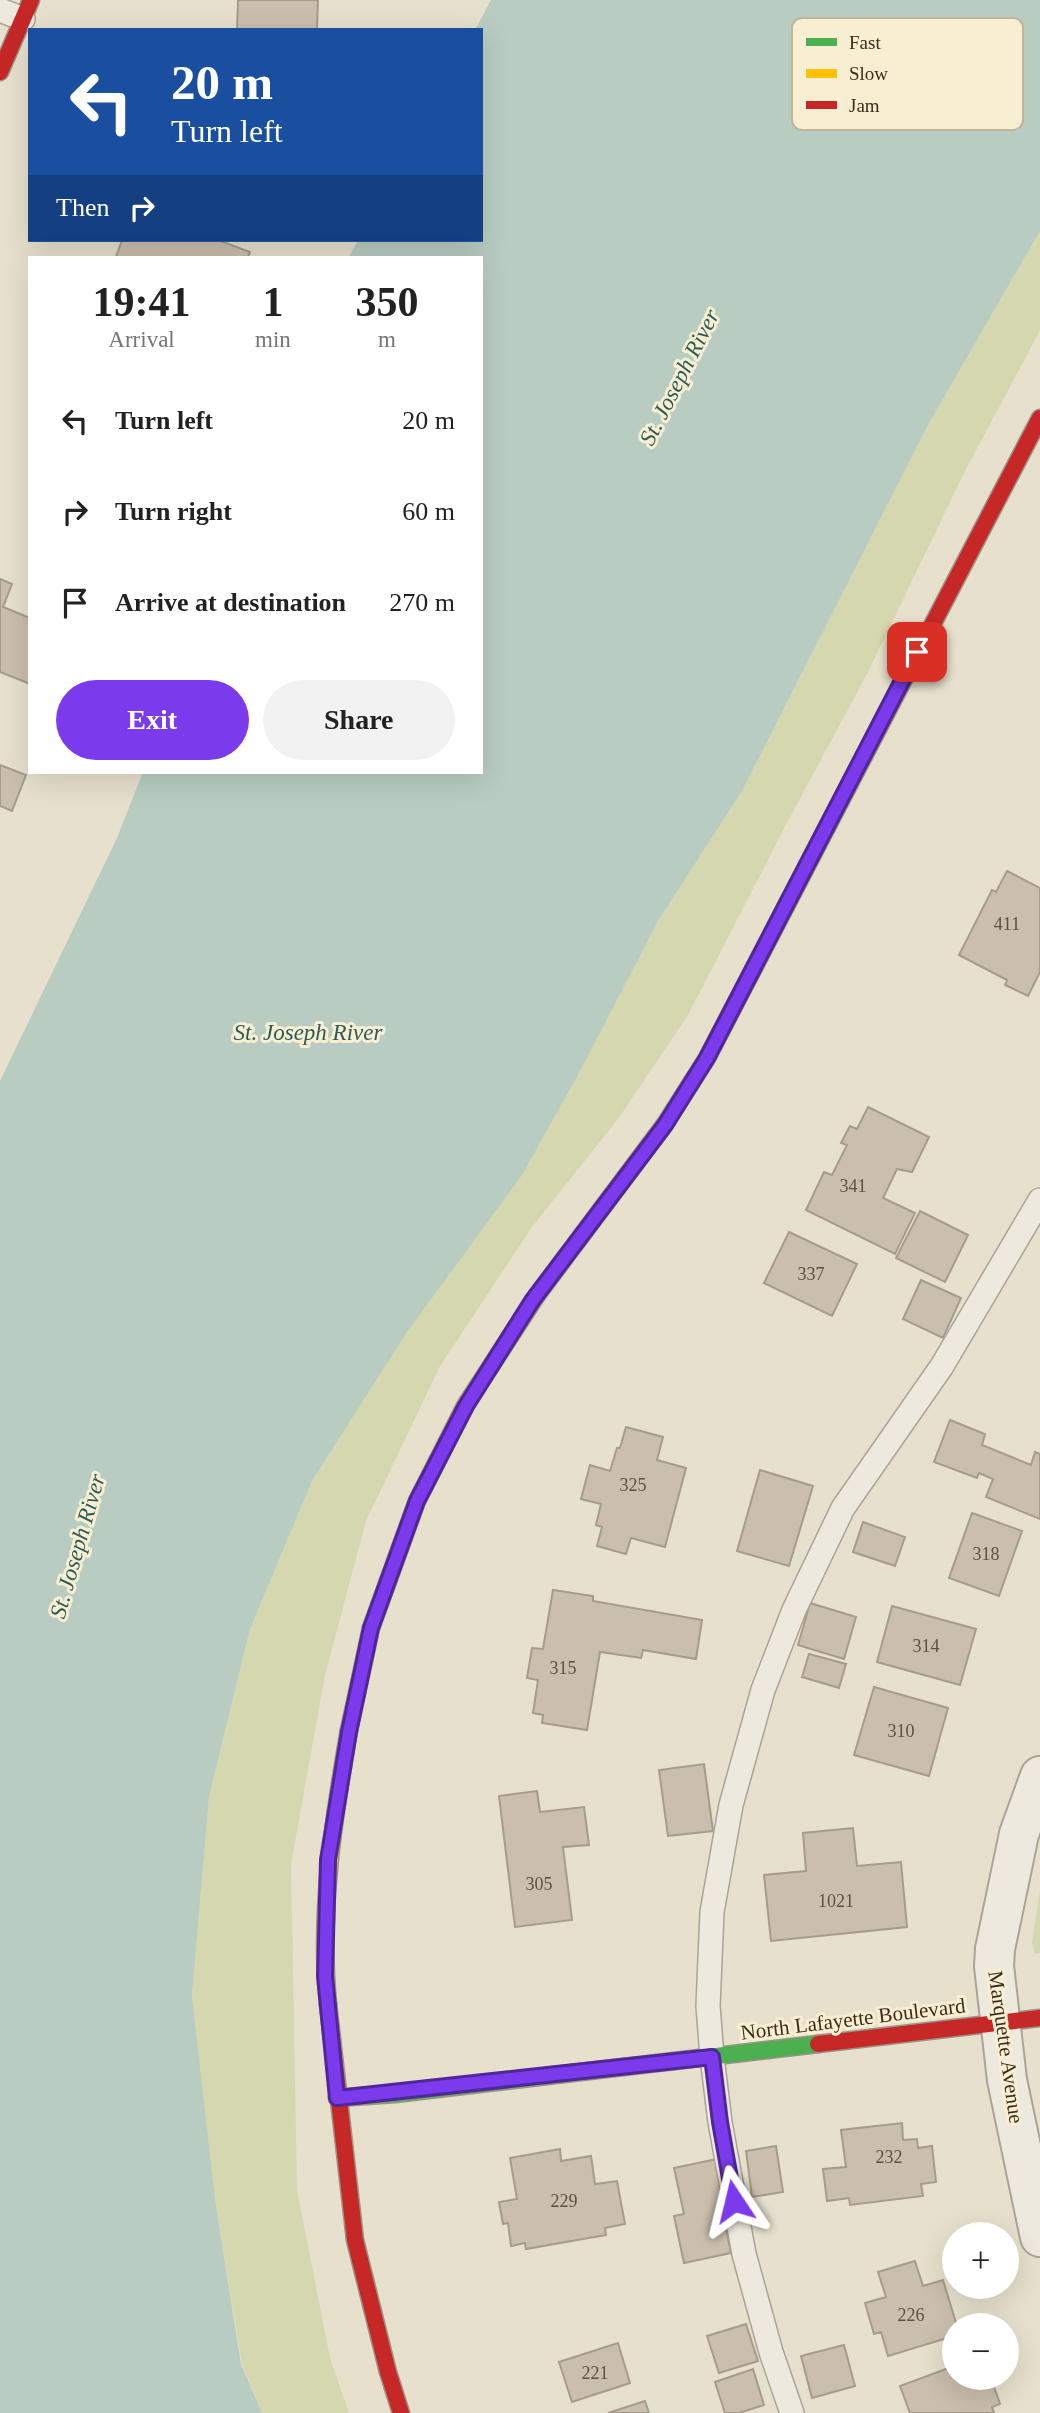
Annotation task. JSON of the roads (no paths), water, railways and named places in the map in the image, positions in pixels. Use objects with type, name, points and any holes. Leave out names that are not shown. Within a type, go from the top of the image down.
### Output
[{"type":"street","points":[[0,72],[27,9]]},
{"type":"street","points":[[401,2413],[355,2240],[325,1976],[328,1860],[349,1732],[371,1628],[417,1501],[466,1406],[532,1301],[665,1125],[707,1058],[1040,418]]},
{"type":"street","name":"Marquette Avenue","points":[[1040,1776],[1019,1834],[995,1949],[999,2023],[1007,2080],[1040,2237]]},
{"type":"street","name":"North Lafayette Boulevard","points":[[337,2098],[1040,2018]]},
{"type":"lane","points":[[0,10],[27,9]]},
{"type":"lane","points":[[792,2413],[771,2352],[744,2254],[720,2122],[712,2057],[708,2006],[712,1912],[731,1805],[763,1690],[794,1609],[843,1508],[942,1366],[1040,1200]]},
{"type":"water","name":"St. Joseph River","points":[[491,0],[1040,0],[1040,231],[928,425],[742,791],[658,921],[522,1175],[407,1332],[312,1481],[250,1629],[209,1797],[192,1995],[215,2199],[241,2364],[262,2413],[0,2413],[0,1081],[117,838],[142,774],[483,774],[483,256],[350,256],[357,242],[483,242],[483,28],[476,28]]}]
